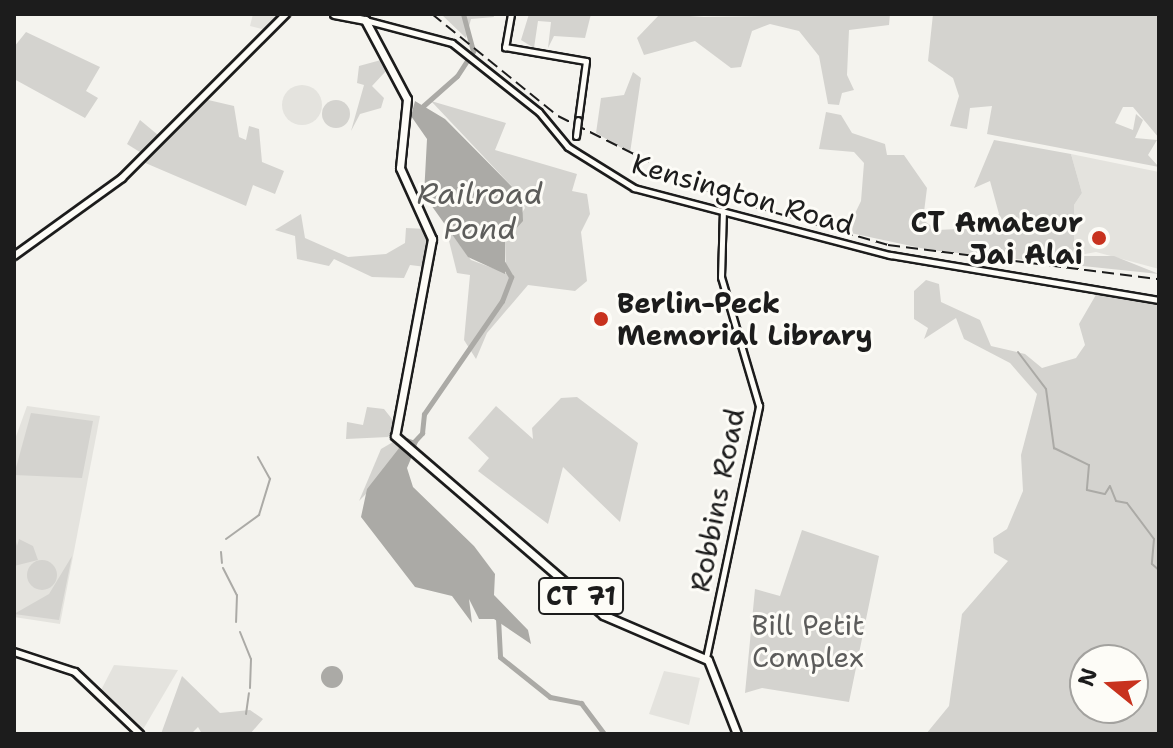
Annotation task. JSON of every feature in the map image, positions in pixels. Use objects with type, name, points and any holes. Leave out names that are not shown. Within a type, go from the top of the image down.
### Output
[{"type":"main road","points":[[14,256],[122,178],[286,14]]},
{"type":"main road","points":[[334,14],[365,20]]},
{"type":"main road","name":"CT 71","points":[[365,20],[407,99],[400,168],[432,239],[399,439],[603,615],[706,658]]},
{"type":"main road","points":[[14,652],[69,669],[140,734]]},
{"type":"main road","points":[[706,658],[737,734]]},
{"type":"street","points":[[511,14],[505,47],[586,61],[573,151]]},
{"type":"street","name":"Kensington Road","points":[[365,20],[436,35],[539,112],[573,151],[634,188],[890,255],[1159,300]]},
{"type":"street","name":"Robbins Road","points":[[706,658],[759,406],[721,277],[723,211]]},
{"type":"shaded area","points":[[253,14],[283,14],[266,30],[250,26]]},
{"type":"shaded area","points":[[302,85],[316,91],[322,105],[316,119],[302,125],[288,119],[282,105],[288,91]]},
{"type":"shaded area","points":[[1071,154],[1159,172],[1159,269],[1096,252],[1074,256],[1074,205],[1082,193]]},
{"type":"shaded area","points":[[27,406],[100,416],[60,624],[14,617],[14,442]]},
{"type":"shaded area","points":[[114,665],[178,670],[141,733],[100,692]]},
{"type":"shaded area","points":[[664,671],[700,678],[689,725],[649,714]]},
{"type":"green space","points":[[441,14],[493,14],[494,17],[471,19],[466,38]]},
{"type":"green space","points":[[529,14],[591,14],[585,38],[554,36],[548,48],[551,22],[538,21],[534,48],[521,40]]},
{"type":"green space","points":[[660,14],[704,17],[890,14],[889,25],[849,30],[847,75],[854,90],[842,93],[839,105],[828,104],[819,56],[799,31],[770,24],[752,31],[741,67],[731,68],[695,41],[644,55],[637,38]]},
{"type":"green space","points":[[933,14],[1159,14],[1159,138],[1133,107],[1123,107],[1115,123],[1133,130],[1136,114],[1143,120],[1135,138],[1157,140],[1148,155],[1159,167],[987,134],[992,106],[970,108],[967,129],[950,126],[959,96],[953,78],[928,61]]},
{"type":"green space","points":[[26,32],[100,67],[86,91],[98,98],[85,118],[14,79],[14,47]]},
{"type":"green space","points":[[381,60],[386,71],[372,86],[384,98],[381,108],[360,114],[351,131],[364,85],[357,83],[359,66]]},
{"type":"green space","points":[[633,72],[641,78],[630,153],[596,133],[601,98],[624,95]]},
{"type":"green space","points":[[204,99],[234,106],[239,137],[246,140],[249,126],[259,129],[262,162],[284,171],[275,194],[253,185],[246,206],[143,162]]},
{"type":"green space","points":[[336,100],[346,104],[350,114],[346,124],[336,128],[326,124],[322,114],[326,104]]},
{"type":"green space","points":[[431,101],[506,123],[495,150],[577,174],[572,191],[587,194],[590,214],[581,232],[587,281],[575,291],[528,285],[487,333],[476,359],[464,340],[470,275],[457,273],[445,225],[471,260],[506,273],[505,241],[525,208],[521,196]]},
{"type":"green space","points":[[826,112],[841,115],[852,133],[885,144],[887,155],[904,155],[927,188],[923,220],[937,230],[980,228],[999,214],[990,181],[974,188],[994,140],[1071,154],[1082,193],[1074,205],[1074,256],[1114,256],[1159,274],[930,250],[846,232],[861,201],[864,163],[854,152],[819,149]]},
{"type":"green space","points":[[140,120],[158,135],[143,154],[127,144]]},
{"type":"green space","points":[[301,214],[305,238],[348,257],[386,254],[405,243],[406,228],[427,229],[426,267],[410,265],[404,278],[372,277],[334,259],[329,266],[297,259],[295,236],[275,230]]},
{"type":"green space","points":[[926,280],[939,284],[941,302],[980,320],[991,346],[1025,354],[1042,368],[1076,358],[1085,345],[1079,324],[1097,293],[1159,305],[1159,734],[926,734],[949,706],[962,614],[1008,561],[994,553],[993,538],[1007,529],[1023,491],[1021,455],[1037,394],[1010,363],[964,339],[956,318],[924,339],[928,328],[914,319],[914,291]]},
{"type":"green space","points":[[577,397],[638,443],[620,522],[563,467],[548,524],[478,471],[489,458],[468,438],[496,406],[533,439],[532,428],[561,398]]},
{"type":"green space","points":[[367,407],[384,409],[396,424],[388,437],[346,439],[347,422],[363,425]]},
{"type":"green space","points":[[31,413],[93,421],[82,478],[14,475]]},
{"type":"green space","points":[[393,442],[402,444],[392,467],[359,501],[381,449]]},
{"type":"green space","name":"Bill Petit Complex","points":[[802,530],[879,556],[849,702],[762,688],[745,693],[755,589],[780,596]]},
{"type":"green space","points":[[14,533],[17,546],[19,539],[33,546],[38,560],[14,566]]},
{"type":"green space","points":[[72,556],[59,620],[14,614],[49,594]]},
{"type":"green space","points":[[42,560],[53,564],[57,575],[53,586],[42,590],[31,586],[27,575],[31,564]]},
{"type":"green space","points":[[182,676],[220,713],[250,710],[263,719],[250,734],[202,734],[198,727],[191,734],[161,734]]},
{"type":"water","name":"Railroad Pond","points":[[415,101],[445,119],[522,197],[523,221],[505,241],[505,274],[468,257],[424,195],[427,139],[411,116]]},
{"type":"water","points":[[407,438],[418,442],[407,468],[413,487],[474,546],[495,574],[494,595],[528,630],[531,644],[494,619],[479,619],[469,599],[472,623],[452,596],[415,587],[361,517],[367,489]]},
{"type":"water","points":[[332,666],[340,669],[343,677],[340,685],[332,688],[324,685],[321,677],[324,669]]},
{"type":"waterway","points":[[423,106],[457,76],[473,51],[463,14]]},
{"type":"waterway","points":[[410,446],[422,433],[424,414],[502,301],[511,277],[503,263]]},
{"type":"waterway","points":[[1018,352],[1046,389],[1054,448],[1089,465],[1087,490],[1105,494],[1110,486],[1116,501],[1127,503],[1154,539],[1152,564],[1159,570]]},
{"type":"waterway","points":[[226,539],[259,515],[270,479],[258,457]]},
{"type":"waterway","points":[[221,552],[222,563]]},
{"type":"waterway","points":[[223,568],[237,595],[236,622]]},
{"type":"waterway","points":[[498,618],[500,657],[550,697],[581,703],[604,734]]},
{"type":"waterway","points":[[240,632],[251,659],[250,688]]},
{"type":"waterway","points":[[246,714],[249,693]]},
{"type":"railway","points":[[432,14],[558,116],[720,197],[888,245],[1159,279]]},
{"type":"place","name":"CT Amateur Jai Alai","points":[[1099,238]]},
{"type":"place","name":"Berlin-Peck Memorial Library","points":[[601,319]]}]
